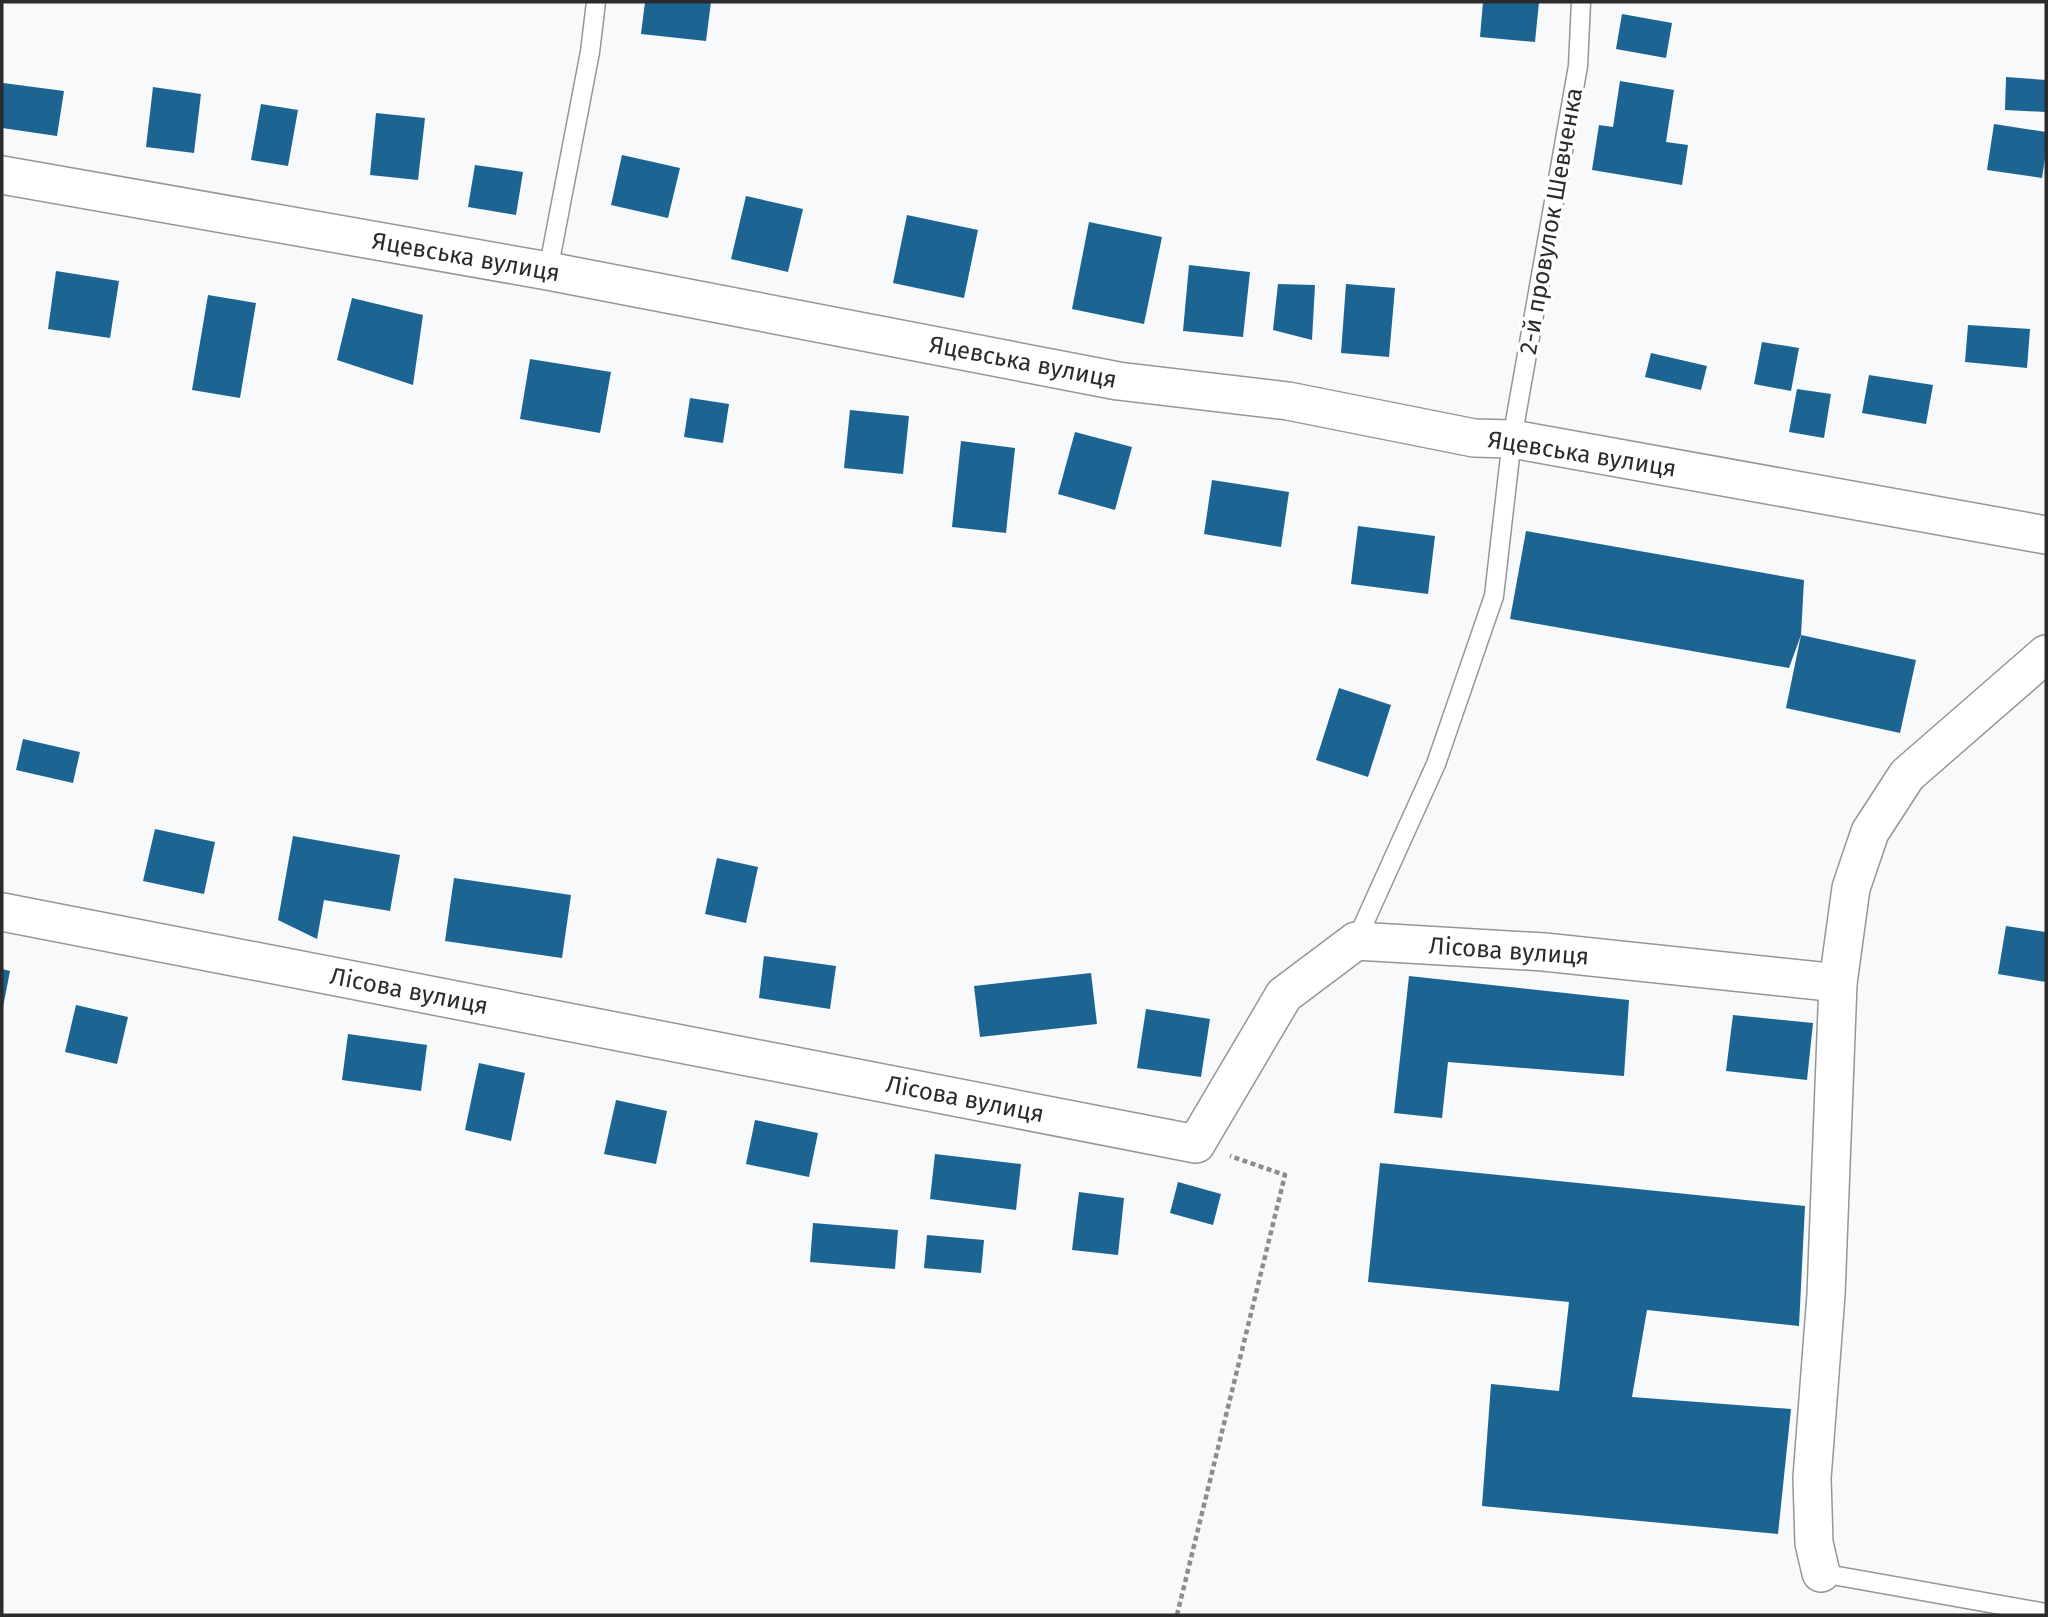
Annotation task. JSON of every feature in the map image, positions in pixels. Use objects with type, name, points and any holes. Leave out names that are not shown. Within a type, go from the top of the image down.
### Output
[{"type":"street","name":"Яцевська вулиця","points":[[2,175],[548,271],[1118,381],[1288,401],[1474,438],[1513,439],[2046,535]]},
{"type":"street","points":[[1821,1573],[1814,1543],[1812,1478],[1826,1295],[1838,983],[1851,888],[1870,832],[1907,775],[2046,654]]},
{"type":"street","name":"Лісова вулиця","points":[[2,912],[1196,1144]]},
{"type":"street","name":"Лісова вулиця","points":[[1356,941],[1544,952],[1838,983]]},
{"type":"street","points":[[1196,1144],[1284,995],[1356,941]]},
{"type":"lane","points":[[548,271],[590,52],[596,2]]},
{"type":"lane","name":"2-й провулок Шевченка","points":[[1356,941],[1436,764],[1493,596],[1513,439],[1578,66],[1581,2]]},
{"type":"lane","points":[[1821,1573],[2046,1613]]},
{"type":"path","points":[[1177,1615],[1285,1175],[1196,1144]]},
{"type":"building","points":[[645,2],[711,2],[706,41],[641,34]]},
{"type":"building","points":[[1483,2],[1539,2],[1535,42],[1480,37]]},
{"type":"building","points":[[1622,14],[1672,23],[1666,58],[1616,49]]},
{"type":"building","points":[[2006,77],[2046,80],[2046,112],[2005,110]]},
{"type":"building","points":[[1620,81],[1674,90],[1666,142],[1688,145],[1682,185],[1592,170],[1599,125],[1613,127]]},
{"type":"building","points":[[3,83],[64,91],[57,136],[2,128]]},
{"type":"building","points":[[153,87],[201,94],[194,153],[146,147]]},
{"type":"building","points":[[261,104],[298,110],[288,166],[251,160]]},
{"type":"building","points":[[376,113],[425,118],[418,180],[370,175]]},
{"type":"building","points":[[1994,124],[2046,132],[2042,178],[1987,170]]},
{"type":"building","points":[[622,155],[680,168],[668,218],[611,205]]},
{"type":"building","points":[[475,165],[523,172],[516,215],[468,207]]},
{"type":"building","points":[[746,196],[803,209],[788,272],[731,259]]},
{"type":"building","points":[[907,215],[978,230],[964,298],[893,283]]},
{"type":"building","points":[[1089,222],[1162,237],[1144,324],[1072,309]]},
{"type":"building","points":[[1189,265],[1250,272],[1243,337],[1183,331]]},
{"type":"building","points":[[56,271],[119,281],[110,338],[48,329]]},
{"type":"building","points":[[1278,284],[1315,285],[1312,340],[1273,330]]},
{"type":"building","points":[[1346,284],[1395,288],[1389,357],[1341,353]]},
{"type":"building","points":[[208,295],[256,303],[240,398],[192,390]]},
{"type":"building","points":[[352,298],[423,315],[413,385],[337,360]]},
{"type":"building","points":[[1968,325],[2030,329],[2027,368],[1965,362]]},
{"type":"building","points":[[1762,342],[1799,348],[1791,391],[1754,384]]},
{"type":"building","points":[[1651,353],[1707,366],[1701,390],[1645,377]]},
{"type":"building","points":[[530,359],[611,372],[600,433],[520,419]]},
{"type":"building","points":[[1869,375],[1933,385],[1926,424],[1862,413]]},
{"type":"building","points":[[1797,389],[1831,394],[1824,438],[1789,432]]},
{"type":"building","points":[[690,398],[729,404],[723,443],[684,437]]},
{"type":"building","points":[[850,410],[909,416],[903,474],[844,468]]},
{"type":"building","points":[[1075,432],[1132,447],[1115,510],[1058,494]]},
{"type":"building","points":[[961,441],[1015,448],[1006,533],[952,527]]},
{"type":"building","points":[[1212,480],[1289,492],[1281,547],[1204,534]]},
{"type":"building","points":[[1358,526],[1435,536],[1428,594],[1351,584]]},
{"type":"building","points":[[1526,531],[1804,580],[1801,635],[1789,668],[1510,619]]},
{"type":"building","points":[[1801,635],[1916,660],[1900,733],[1786,708]]},
{"type":"building","points":[[1339,688],[1391,705],[1368,777],[1316,760]]},
{"type":"building","points":[[23,739],[80,752],[73,783],[16,770]]},
{"type":"building","points":[[155,829],[215,842],[204,894],[143,881]]},
{"type":"building","points":[[293,836],[400,855],[390,911],[324,900],[317,939],[278,920]]},
{"type":"building","points":[[717,858],[758,867],[746,923],[705,914]]},
{"type":"building","points":[[454,878],[571,895],[562,958],[445,941]]},
{"type":"building","points":[[2006,926],[2046,932],[2046,982],[1998,974]]},
{"type":"building","points":[[764,956],[836,966],[830,1009],[759,998]]},
{"type":"building","points":[[2,969],[10,971],[3,1007],[2,1007]]},
{"type":"building","points":[[1091,973],[1097,1024],[980,1037],[974,986]]},
{"type":"building","points":[[1409,976],[1629,1000],[1624,1076],[1448,1062],[1442,1118],[1394,1113]]},
{"type":"building","points":[[76,1005],[128,1017],[117,1064],[65,1052]]},
{"type":"building","points":[[1146,1009],[1210,1019],[1201,1077],[1137,1068]]},
{"type":"building","points":[[1733,1015],[1813,1023],[1807,1080],[1726,1071]]},
{"type":"building","points":[[348,1034],[427,1045],[421,1091],[342,1080]]},
{"type":"building","points":[[479,1063],[525,1073],[511,1141],[465,1130]]},
{"type":"building","points":[[616,1100],[667,1111],[656,1164],[604,1154]]},
{"type":"building","points":[[755,1120],[818,1133],[809,1177],[746,1164]]},
{"type":"building","points":[[935,1154],[1021,1164],[1016,1210],[930,1199]]},
{"type":"building","points":[[1380,1163],[1805,1206],[1799,1326],[1647,1310],[1632,1397],[1791,1409],[1778,1534],[1482,1506],[1491,1384],[1559,1391],[1569,1302],[1368,1282]]},
{"type":"building","points":[[1178,1182],[1221,1194],[1213,1225],[1170,1213]]},
{"type":"building","points":[[1079,1192],[1124,1198],[1118,1255],[1072,1250]]},
{"type":"building","points":[[813,1223],[898,1230],[895,1269],[810,1262]]},
{"type":"building","points":[[927,1235],[984,1240],[981,1273],[924,1268]]}]
